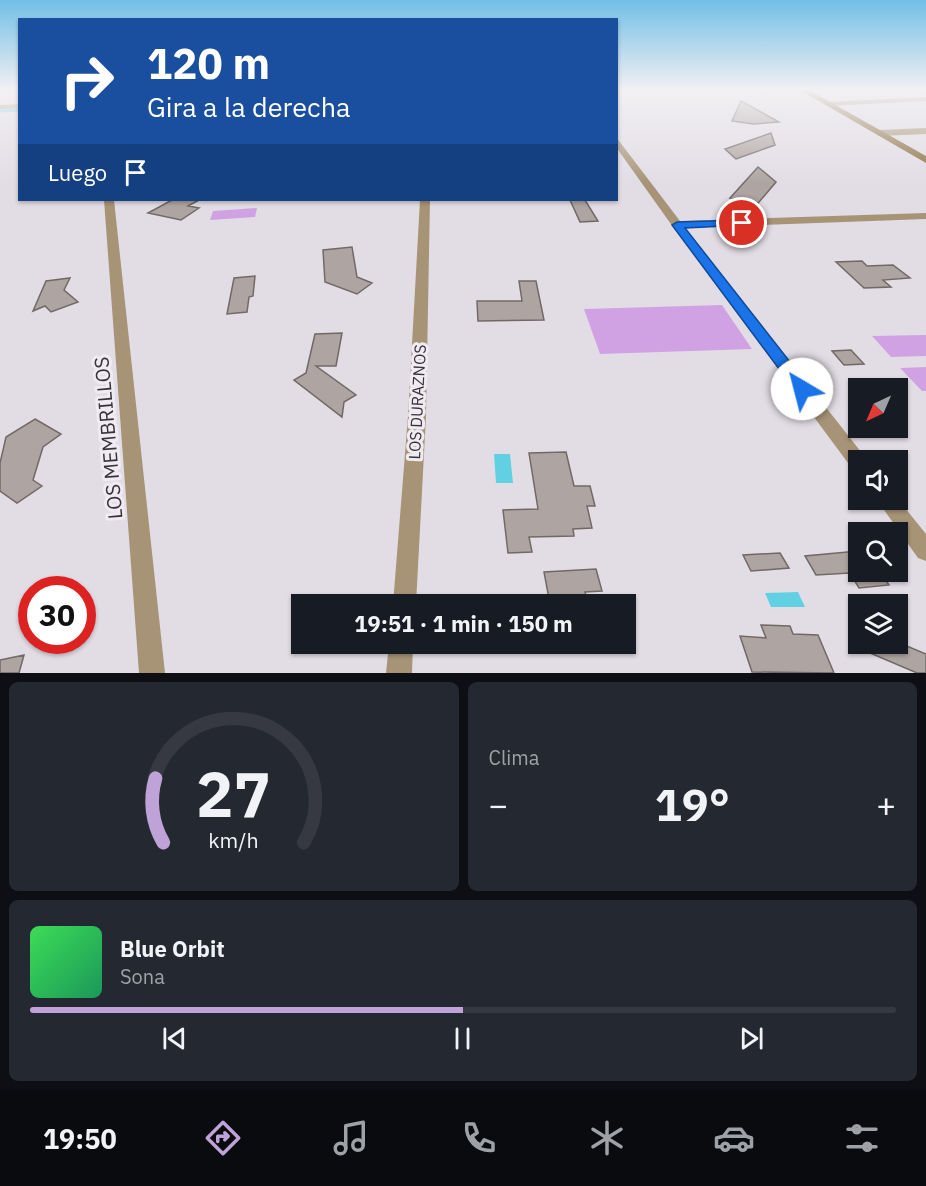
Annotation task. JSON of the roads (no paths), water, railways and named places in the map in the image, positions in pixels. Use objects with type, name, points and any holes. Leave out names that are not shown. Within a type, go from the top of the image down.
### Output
[{"type":"main road","points":[[857,120],[926,160]]},
{"type":"street","points":[[879,133],[926,131]]},
{"type":"street","points":[[618,143],[677,225],[849,450]]},
{"type":"street","name":"LOS MEMBRILLOS","points":[[109,201],[152,673]]},
{"type":"street","name":"LOS DURAZNOS","points":[[405,594],[417,416],[425,201]]},
{"type":"street","points":[[677,225],[926,216]]},
{"type":"street","points":[[895,510],[926,551]]},
{"type":"street","points":[[399,673],[400,654]]},
{"type":"water","points":[[494,454],[510,454],[513,483],[496,483]]},
{"type":"water","points":[[798,592],[805,607],[771,607],[765,593]]}]
